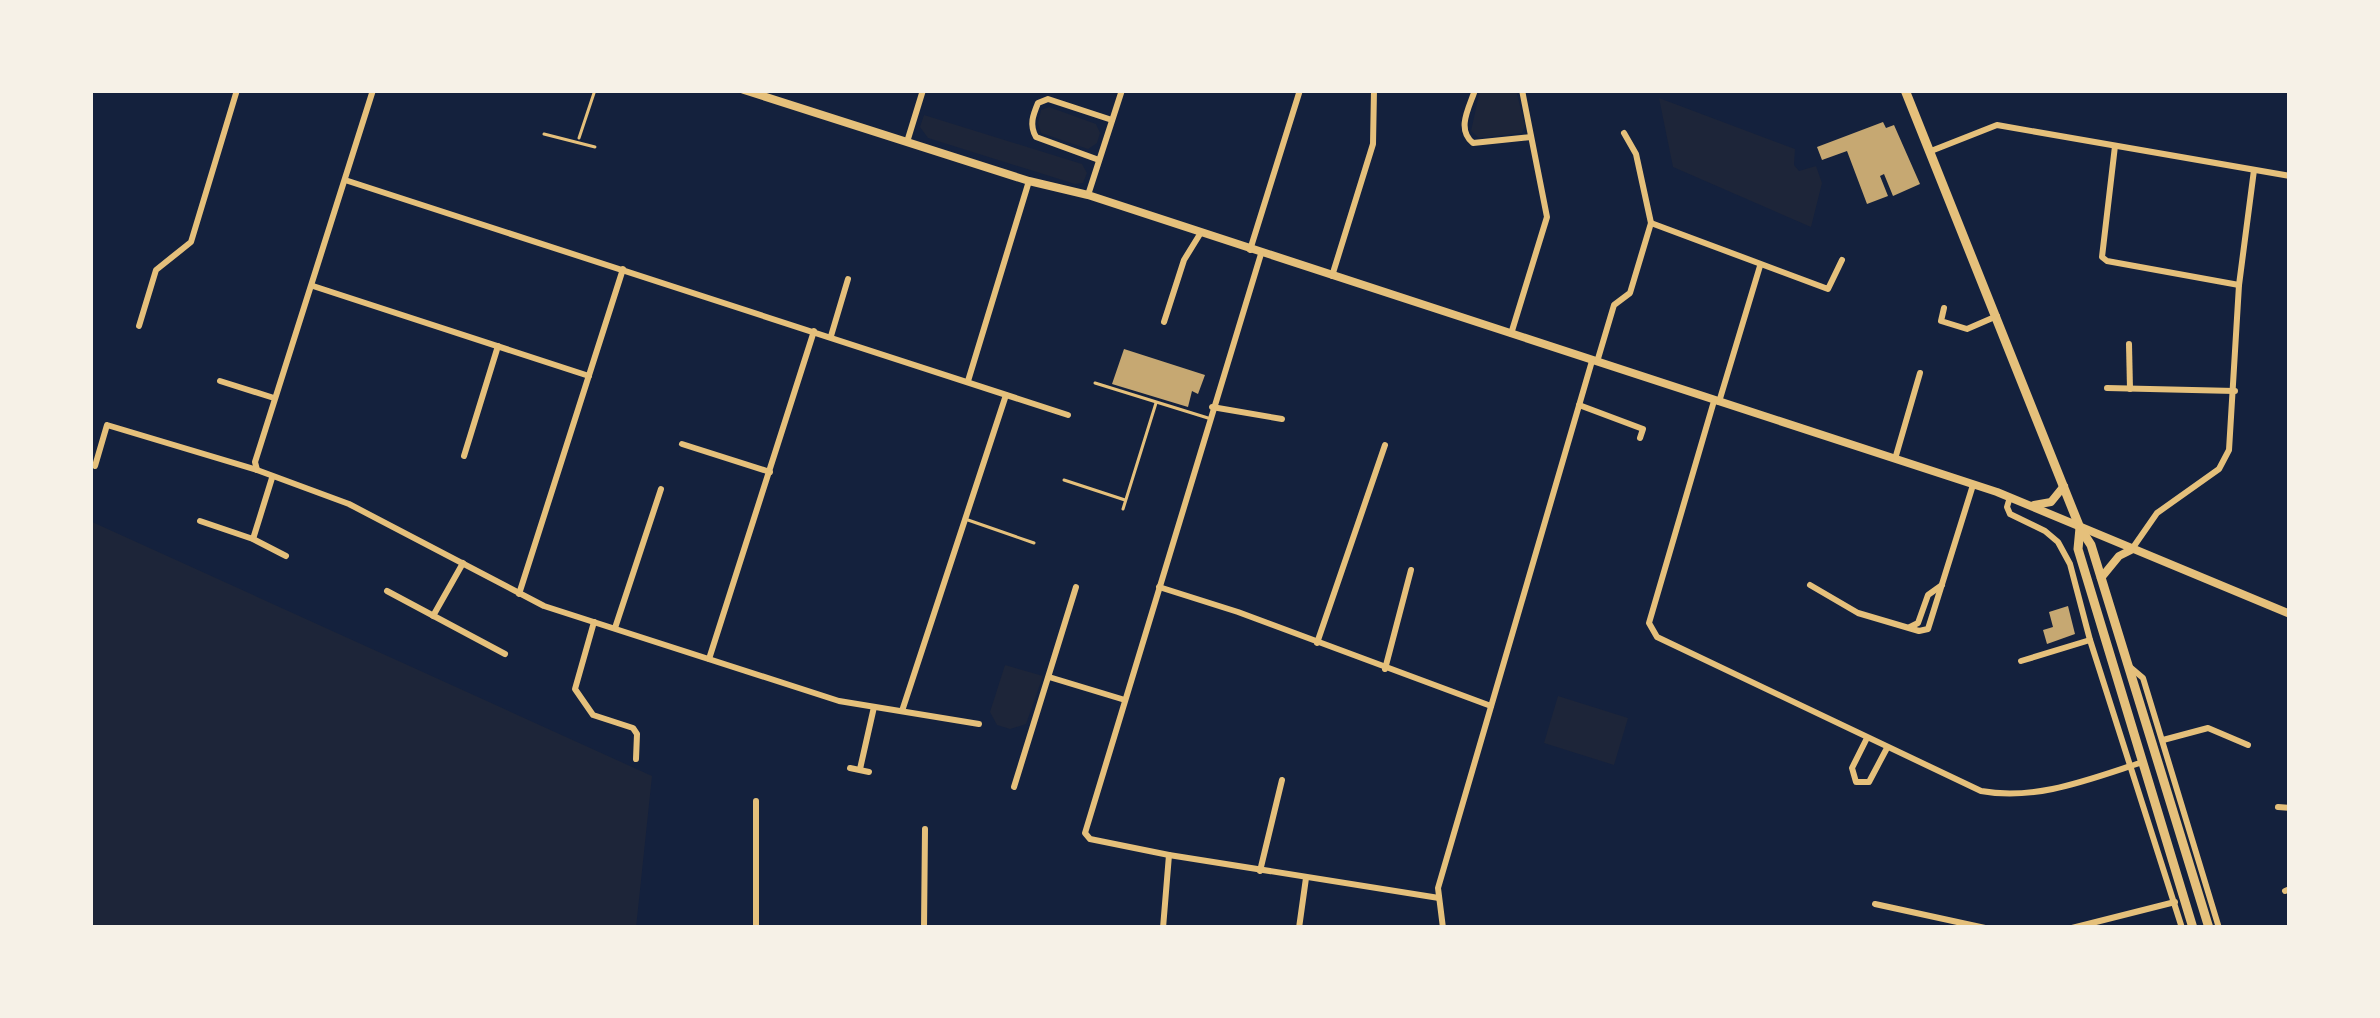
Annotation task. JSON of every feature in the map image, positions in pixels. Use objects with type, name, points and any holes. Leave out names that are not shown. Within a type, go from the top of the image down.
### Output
[{"type":"main road","points":[[1905,90],[2101,578],[2209,928]]},
{"type":"main road","points":[[2080,528],[2078,549],[2179,900],[2193,928]]},
{"type":"street","points":[[139,326],[156,270],[190,242],[237,90]]},
{"type":"street","points":[[257,470],[255,462],[274,398],[373,90]]},
{"type":"street","points":[[744,90],[1029,181],[1088,195],[2010,497],[2290,614]]},
{"type":"street","points":[[907,142],[923,90]]},
{"type":"street","points":[[1088,195],[1122,90]]},
{"type":"street","points":[[1250,250],[1300,90]]},
{"type":"street","points":[[1332,276],[1373,144],[1374,90]]},
{"type":"street","points":[[1475,90],[1463,128],[1473,143],[1531,137]]},
{"type":"street","points":[[1511,334],[1547,217],[1522,90]]},
{"type":"street","points":[[1099,160],[1036,137],[1031,129],[1033,116],[1038,103],[1048,99],[1112,120]]},
{"type":"street","points":[[1930,151],[1997,125],[2290,176]]},
{"type":"street","points":[[1443,928],[1438,888],[1579,404],[1614,305],[1630,293],[1651,223],[1636,154],[1624,133]]},
{"type":"street","points":[[2115,146],[2102,257],[2240,285]]},
{"type":"street","points":[[2101,578],[2119,556],[2132,549],[2157,514],[2219,470],[2229,451],[2240,285],[2254,170]]},
{"type":"street","points":[[345,180],[1068,415]]},
{"type":"street","points":[[968,381],[1029,181]]},
{"type":"street","points":[[1651,223],[1813,284],[1832,286],[1842,260]]},
{"type":"street","points":[[1164,322],[1184,260],[1200,234]]},
{"type":"street","points":[[1261,254],[1086,836],[1260,871],[1439,898]]},
{"type":"street","points":[[1760,266],[1649,622],[1651,632],[1963,785],[1999,794],[2048,791],[2143,762]]},
{"type":"street","points":[[519,593],[623,269]]},
{"type":"street","points":[[831,336],[848,279]]},
{"type":"street","points":[[312,285],[589,376]]},
{"type":"street","points":[[1944,308],[1941,321],[1967,329],[1997,316]]},
{"type":"street","points":[[709,659],[814,330]]},
{"type":"street","points":[[2129,344],[2130,388]]},
{"type":"street","points":[[464,456],[499,346]]},
{"type":"street","points":[[1895,459],[1920,373]]},
{"type":"street","points":[[220,382],[274,398]]},
{"type":"street","points":[[2108,388],[2234,391]]},
{"type":"street","points":[[902,711],[1006,394]]},
{"type":"street","points":[[1579,404],[1643,429],[1640,438]]},
{"type":"street","points":[[1212,406],[1282,419]]},
{"type":"street","points":[[94,466],[107,425],[257,470],[349,504],[519,593],[595,622],[839,700],[979,724]]},
{"type":"street","points":[[682,444],[770,472]]},
{"type":"street","points":[[1317,643],[1385,446]]},
{"type":"street","points":[[253,539],[272,478]]},
{"type":"street","points":[[2026,505],[2050,502],[2065,484]]},
{"type":"street","points":[[1810,585],[1858,613],[1908,628],[1918,623],[1928,595],[1942,585],[1973,485]]},
{"type":"street","points":[[615,628],[661,489]]},
{"type":"street","points":[[2010,497],[2010,514],[2045,531],[2058,542],[2070,564],[2130,766],[2179,900],[2182,928]]},
{"type":"street","points":[[200,521],[286,556]]},
{"type":"street","points":[[433,616],[463,563]]},
{"type":"street","points":[[1384,669],[1411,571]]},
{"type":"street","points":[[1014,787],[1076,587]]},
{"type":"street","points":[[1159,587],[1491,706]]},
{"type":"street","points":[[387,591],[505,654]]},
{"type":"street","points":[[1071,608],[1085,612]]},
{"type":"street","points":[[595,622],[575,688],[593,715],[634,728],[636,759]]},
{"type":"street","points":[[2020,661],[2090,640]]},
{"type":"street","points":[[2126,663],[2143,678],[2219,928]]},
{"type":"street","points":[[1049,677],[1125,700]]},
{"type":"street","points":[[860,770],[874,707]]},
{"type":"street","points":[[2162,740],[2208,728],[2248,746]]},
{"type":"street","points":[[1867,738],[1852,768],[1856,782],[1869,782],[1888,748]]},
{"type":"street","points":[[1260,871],[1282,780]]},
{"type":"street","points":[[756,801],[756,928]]},
{"type":"street","points":[[2278,807],[2290,808]]},
{"type":"street","points":[[924,928],[925,829]]},
{"type":"street","points":[[1163,928],[1169,855]]},
{"type":"street","points":[[1299,928],[1306,878]]},
{"type":"street","points":[[2072,928],[2179,900]]},
{"type":"street","points":[[1875,904],[1985,928]]},
{"type":"lane","points":[[578,140],[595,90]]},
{"type":"lane","points":[[544,134],[595,147]]},
{"type":"lane","points":[[1095,383],[1208,418]]},
{"type":"lane","points":[[1123,509],[1156,403]]},
{"type":"lane","points":[[1064,480],[1126,500]]},
{"type":"lane","points":[[967,520],[1034,543]]},
{"type":"shaded area","points":[[1480,90],[1516,90],[1525,126],[1522,133],[1479,138],[1471,131]]},
{"type":"shaded area","points":[[1659,98],[1795,149],[1794,165],[1799,171],[1816,166],[1822,183],[1811,227],[1673,167]]},
{"type":"shaded area","points":[[1049,107],[1096,124],[1097,143],[1088,149],[1041,133],[1041,110]]},
{"type":"shaded area","points":[[924,115],[1082,164],[1087,173],[1083,183],[1075,184],[928,138],[920,127]]},
{"type":"shaded area","points":[[90,521],[652,776],[636,928],[90,928]]},
{"type":"shaded area","points":[[1005,665],[1043,676],[1026,724],[1010,729],[997,725],[990,712]]},
{"type":"shaded area","points":[[1558,696],[1628,718],[1614,765],[1544,743]]},
{"type":"building","points":[[1883,122],[1886,128],[1894,125],[1920,184],[1893,196],[1884,174],[1880,176],[1888,196],[1867,204],[1847,151],[1822,160],[1817,147]]},
{"type":"building","points":[[1124,349],[1205,375],[1198,394],[1192,391],[1188,407],[1112,384]]},
{"type":"building","points":[[2068,606],[2075,634],[2047,644],[2043,630],[2053,627],[2049,612]]}]
